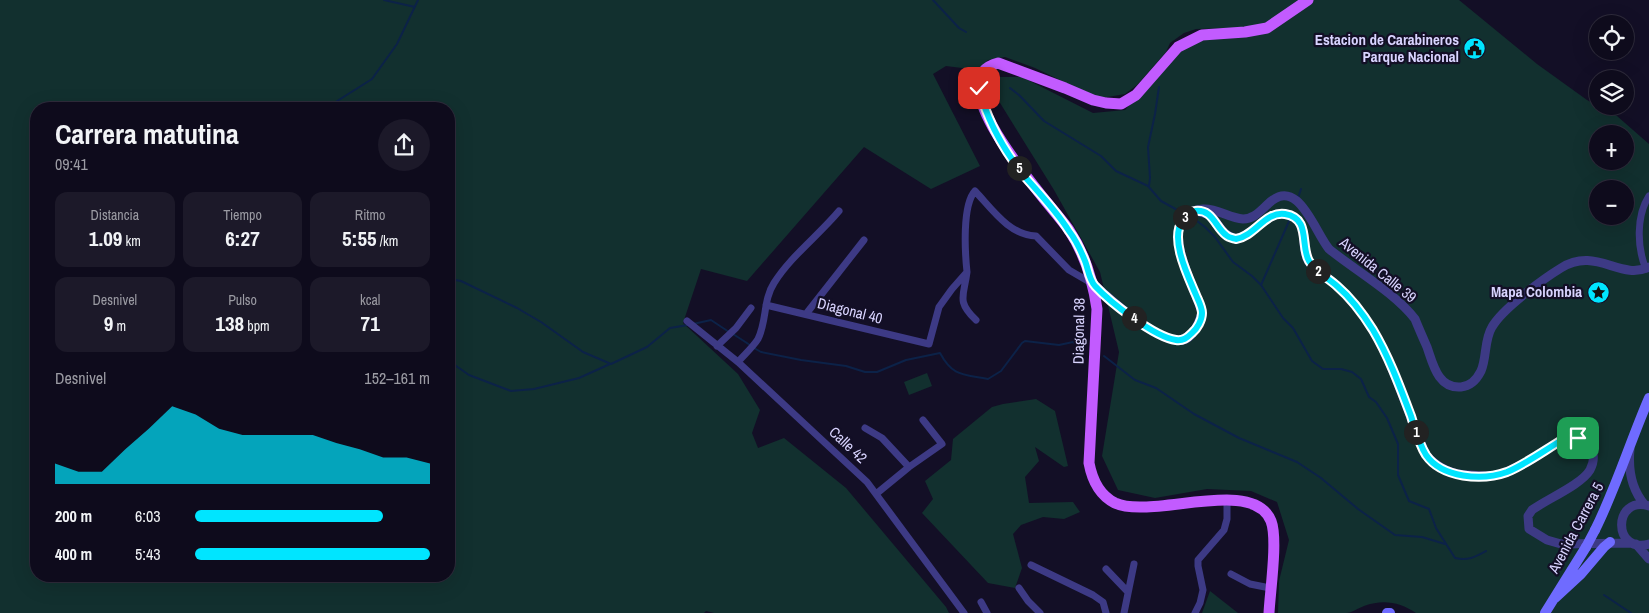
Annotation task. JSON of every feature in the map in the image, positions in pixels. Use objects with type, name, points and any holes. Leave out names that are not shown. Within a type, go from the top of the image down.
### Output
[{"type":"main road","name":"Diagonal 38","points":[[1269,613],[1274,535],[1271,522],[1261,508],[1243,501],[1125,506],[1114,502],[1104,495],[1096,485],[1089,463],[1097,309],[1093,284],[1085,260],[1069,230],[1024,176],[996,133],[981,100],[979,85],[988,67],[998,63],[1065,88],[1085,98],[1121,104],[1136,95],[1178,47],[1202,36],[1266,28],[1308,0]]},
{"type":"main road","name":"Avenida Carrera 5","points":[[1545,613],[1595,530],[1614,489],[1649,398]]},
{"type":"main road","points":[[1555,598],[1578,578],[1610,542]]},
{"type":"street","points":[[976,320],[967,311],[962,297],[967,272],[965,245],[967,210],[972,194],[975,192],[992,212],[1007,224],[1028,236],[1036,236],[1069,270],[1093,284],[1136,320],[1159,334],[1170,339],[1179,340],[1187,338],[1195,330],[1202,313],[1179,249],[1178,233],[1181,222],[1194,211],[1206,213],[1212,216],[1224,234],[1236,239],[1247,235],[1262,222],[1277,214],[1291,215],[1297,220],[1305,236],[1305,253],[1309,262],[1344,293],[1373,330],[1387,357],[1426,455],[1440,467],[1459,475],[1497,475],[1508,471],[1569,437],[1578,438],[1588,444],[1592,452],[1592,464],[1589,470],[1576,483],[1532,510],[1528,516],[1527,523],[1529,529],[1538,536],[1561,544],[1575,545],[1610,542],[1649,544]]},
{"type":"street","name":"Avenida Calle 39","points":[[1194,211],[1209,209],[1247,219],[1256,215],[1277,197],[1287,196],[1297,200],[1321,240],[1329,249],[1406,309],[1415,319],[1438,375],[1446,382],[1457,387],[1472,383],[1480,374],[1491,328],[1500,316],[1561,268],[1579,260],[1588,260],[1633,271],[1648,268]]},
{"type":"street","points":[[1648,268],[1642,257],[1640,244],[1643,206],[1649,196]]},
{"type":"street","points":[[738,362],[758,338],[766,304],[774,284],[786,267],[839,211]]},
{"type":"street","points":[[806,314],[864,240]]},
{"type":"street","name":"Diagonal 40","points":[[766,304],[929,344],[939,307],[967,272]]},
{"type":"street","points":[[717,346],[736,328],[751,308]]},
{"type":"street","name":"Calle 42","points":[[687,321],[738,362],[860,474],[964,613]]},
{"type":"street","points":[[876,494],[909,467],[942,444],[923,420]]},
{"type":"street","points":[[865,428],[882,438],[909,467]]},
{"type":"street","points":[[1632,439],[1629,458],[1631,481],[1638,495],[1647,506]]},
{"type":"street","points":[[1195,613],[1203,590],[1198,560],[1224,530],[1227,519],[1227,501]]},
{"type":"street","points":[[1647,506],[1640,504],[1631,507],[1622,518],[1622,532],[1649,559]]},
{"type":"street","points":[[1124,613],[1134,564]]},
{"type":"street","points":[[1031,565],[1093,595],[1103,602],[1106,613]]},
{"type":"street","points":[[1106,569],[1128,592]]},
{"type":"street","points":[[1231,574],[1250,584],[1270,588]]},
{"type":"street","points":[[1019,588],[1040,613]]},
{"type":"street","points":[[981,602],[987,613]]},
{"type":"green space","points":[[0,0],[1305,0],[1268,24],[1235,28],[1196,29],[1184,33],[1170,43],[1166,52],[1137,85],[1125,94],[1102,98],[1089,94],[1035,68],[1005,57],[988,60],[978,70],[946,66],[933,74],[980,166],[931,189],[864,147],[747,281],[701,269],[683,323],[738,374],[760,410],[752,433],[758,448],[784,438],[846,488],[946,607],[949,613],[714,613],[706,611],[704,613],[0,613]]},
{"type":"green space","points":[[1310,0],[1459,0],[1537,64],[1589,101],[1589,115],[1615,115],[1627,125],[1589,125],[1589,170],[1634,170],[1634,131],[1649,144],[1649,613],[1416,613],[1404,606],[1385,602],[1371,604],[1348,613],[1278,613],[1279,581],[1289,540],[1277,502],[1251,491],[1207,489],[1155,498],[1118,490],[1102,456],[1119,352],[1100,272],[1054,190],[984,77],[1022,77],[1093,113],[1125,110],[1187,45],[1206,38],[1246,36]]},
{"type":"green space","points":[[927,373],[932,386],[909,395],[904,382]]},
{"type":"green space","points":[[1036,399],[1055,411],[1068,466],[1064,467],[1035,447],[1039,461],[1025,477],[1029,503],[1073,502],[1080,512],[1064,519],[1043,517],[1021,525],[1013,534],[1022,568],[1015,588],[988,583],[922,513],[933,499],[925,481],[951,460],[953,439],[992,407]]},
{"type":"green space","points":[[1210,591],[1238,613],[1202,613]]},
{"type":"waterway","points":[[384,0],[415,7]]},
{"type":"waterway","points":[[336,102],[372,79],[397,44],[418,0]]},
{"type":"waterway","points":[[933,0],[959,28],[966,32]]},
{"type":"waterway","points":[[1149,186],[1148,147],[1159,87]]},
{"type":"waterway","points":[[1010,88],[1044,121],[1101,156],[1116,171],[1148,186],[1161,201],[1181,212]]},
{"type":"waterway","points":[[1298,198],[1301,189]]},
{"type":"waterway","points":[[1193,218],[1215,237],[1233,262],[1261,285],[1283,318],[1293,328],[1312,361],[1323,369],[1341,369],[1352,372],[1361,379],[1369,397],[1376,402],[1387,418],[1398,444],[1398,475],[1409,501],[1429,509],[1436,528],[1455,558],[1471,558],[1486,551]]},
{"type":"waterway","points":[[1261,285],[1290,219]]},
{"type":"waterway","points":[[455,280],[461,281],[517,308],[541,322],[583,352],[611,364],[647,347],[670,328],[688,325]]},
{"type":"waterway","points":[[693,324],[711,320],[729,332]]},
{"type":"waterway","points":[[733,334],[750,345]]},
{"type":"waterway","points":[[754,348],[761,352],[846,366],[865,372],[877,372],[906,360],[940,353],[949,366],[959,373],[988,379],[1001,371],[1025,341],[1059,345],[1073,342],[1084,351]]},
{"type":"waterway","points":[[1104,356],[1135,380],[1156,388],[1194,414],[1239,438],[1297,462],[1321,478],[1358,509],[1395,535],[1422,537],[1445,544]]},
{"type":"waterway","points":[[455,365],[469,375],[511,391],[534,389],[579,378],[610,364]]},
{"type":"waterway","points":[[1604,595],[1631,613]]},
{"type":"place","name":"Estacion de Carabineros Parque Nacional","points":[[1475,49]]},
{"type":"place","name":"Mapa Colombia","points":[[1598,292]]},
{"type":"route","points":[[979,88],[981,100],[996,133],[1024,176],[1069,230],[1085,260],[1093,284],[1136,320],[1159,334],[1170,339],[1179,340],[1187,338],[1195,330],[1202,313],[1179,249],[1179,228],[1181,222],[1189,214],[1194,211],[1212,216],[1224,234],[1236,239],[1247,235],[1272,216],[1277,214],[1291,215],[1297,220],[1305,236],[1305,253],[1309,262],[1344,293],[1373,330],[1387,357],[1426,455],[1433,462],[1459,475],[1497,475],[1524,463],[1562,440],[1569,437],[1578,438]]}]
